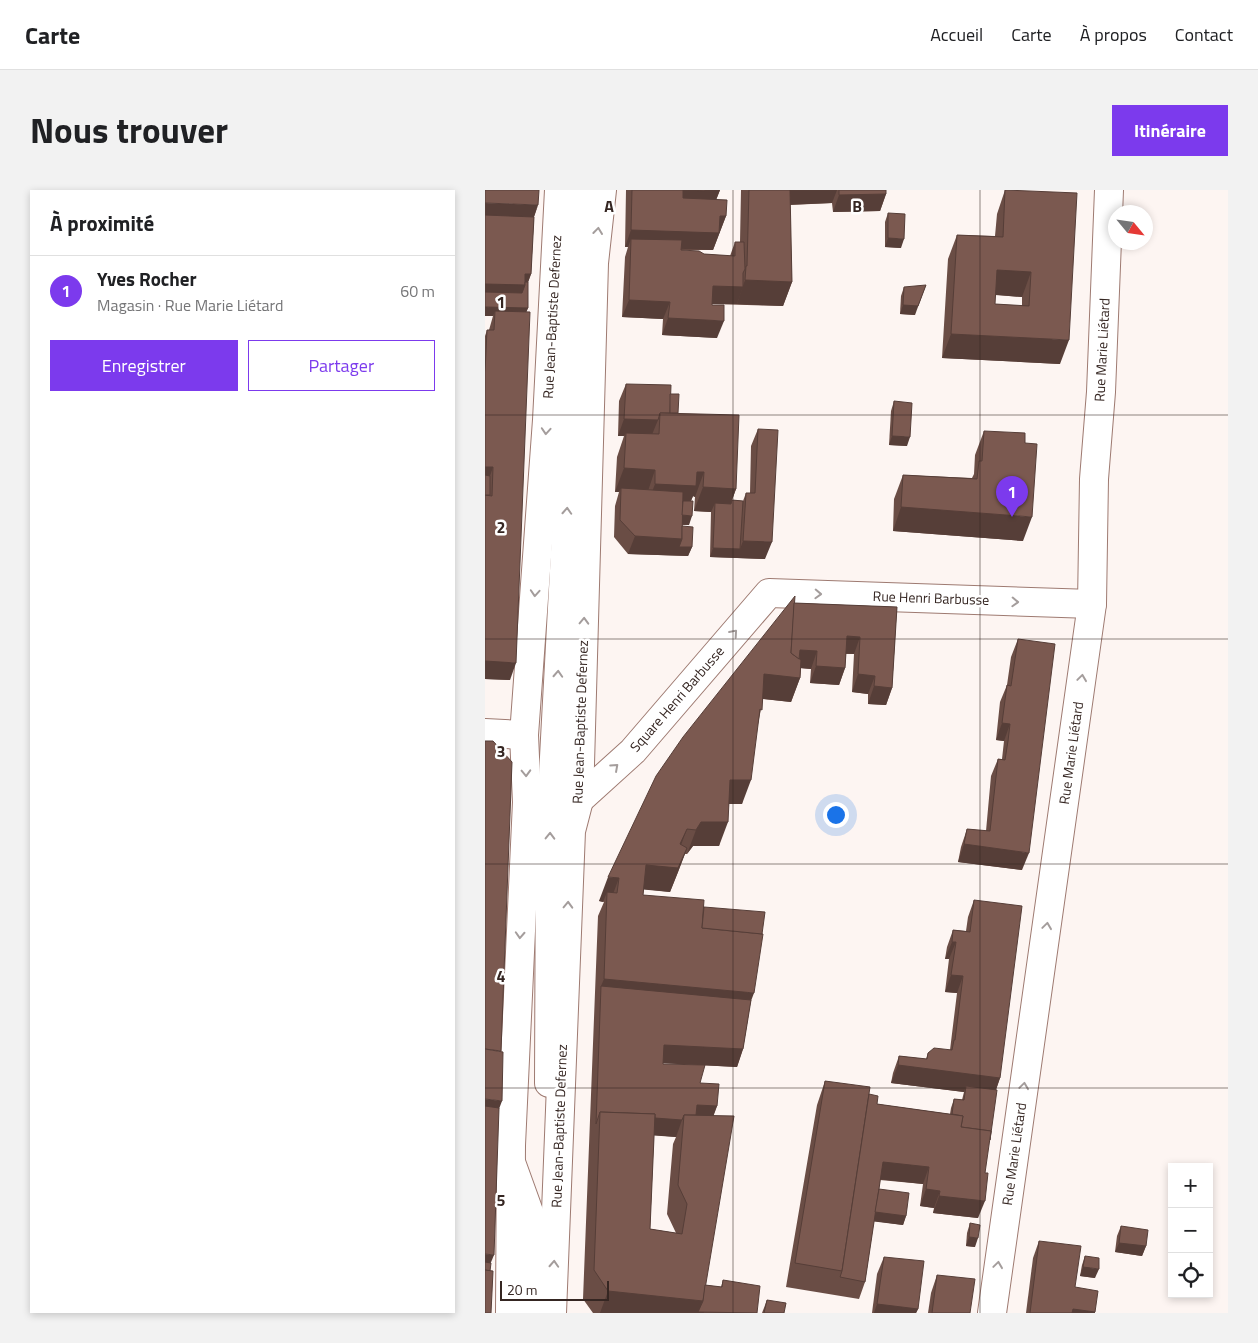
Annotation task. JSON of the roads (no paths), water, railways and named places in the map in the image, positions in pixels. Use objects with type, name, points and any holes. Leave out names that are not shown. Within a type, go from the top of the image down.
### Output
[{"type":"main road","name":"Rue Jean-Baptiste Defernez","points":[[510,1313],[511,1135],[527,802],[524,735],[547,420],[559,190]]},
{"type":"main road","points":[[559,1128],[549,1087],[550,832],[576,347],[581,190]]},
{"type":"main road","name":"Rue Jean-Baptiste Defernez","points":[[552,1313],[571,831],[579,800],[594,263],[602,190]]},
{"type":"main road","name":"Rue Marie Liétard","points":[[992,1313],[1092,604],[1094,479],[1101,392],[1109,190]]},
{"type":"main road","name":"Square Henri Barbusse","points":[[579,800],[633,750],[769,592]]},
{"type":"main road","name":"Rue Henri Barbusse","points":[[769,592],[1092,604]]},
{"type":"main road","points":[[485,733],[524,735]]},
{"type":"main road","points":[[511,1164],[534,1226],[533,1313]]},
{"type":"place","name":"Yves Rocher","points":[[1012,517]]}]
